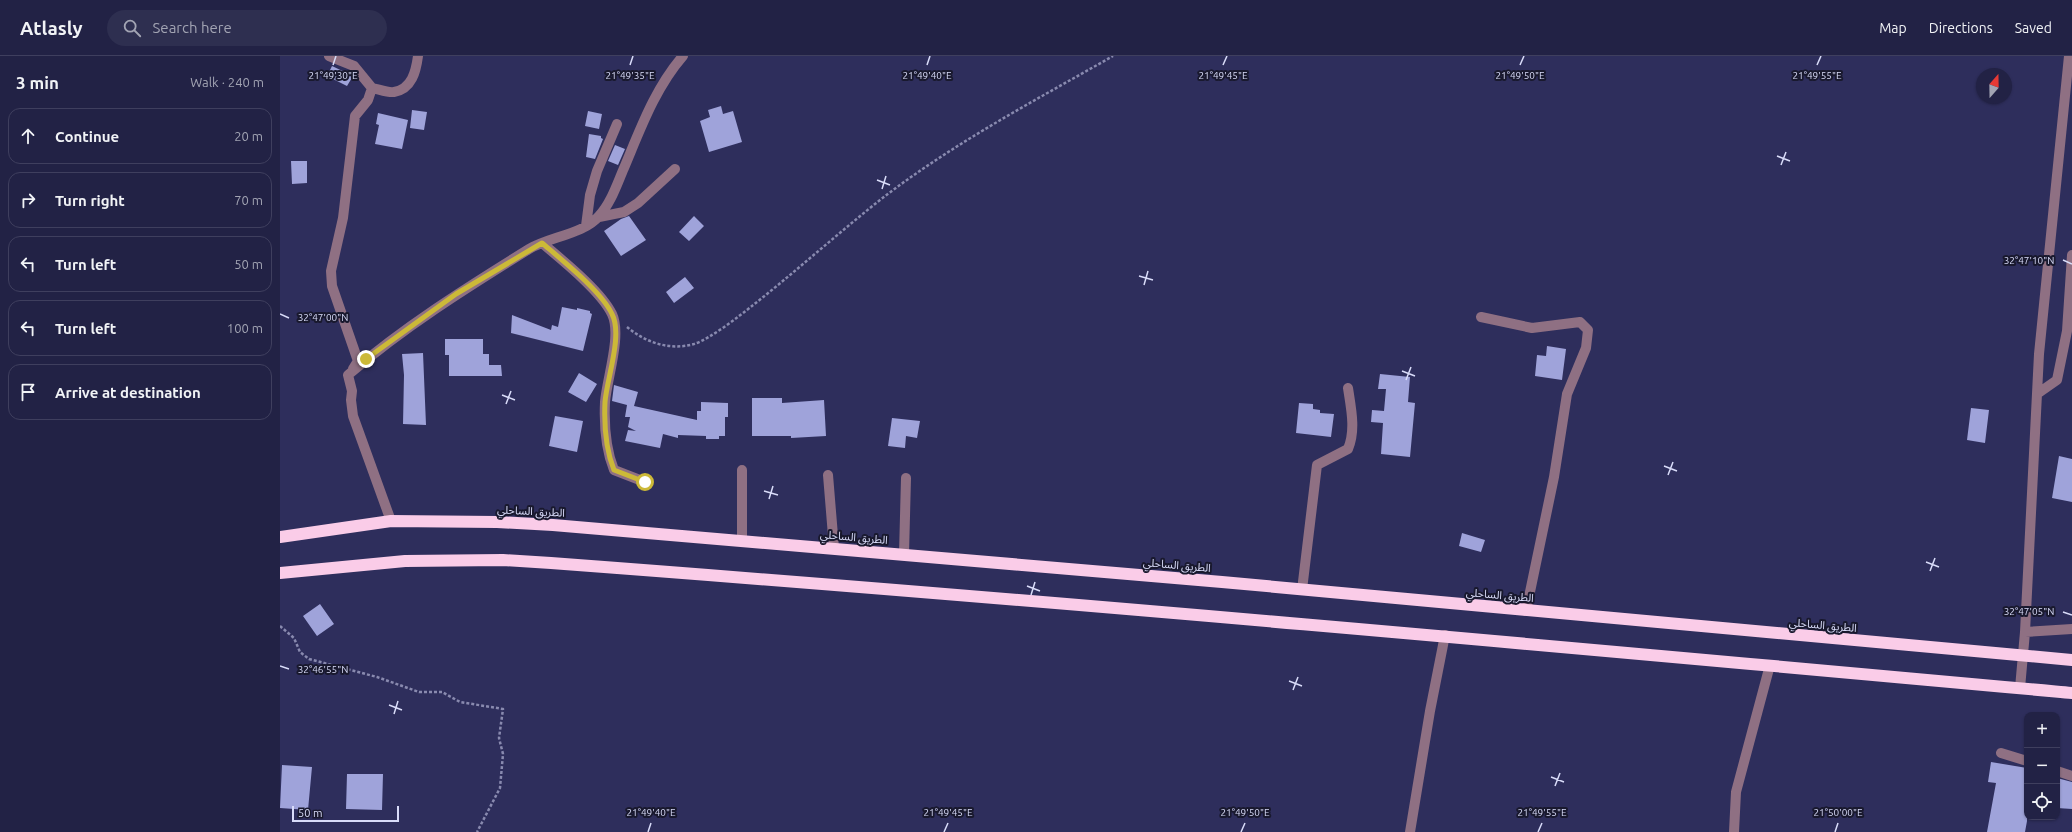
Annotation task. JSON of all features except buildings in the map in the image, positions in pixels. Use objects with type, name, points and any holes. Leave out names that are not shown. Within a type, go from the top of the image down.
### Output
[{"type":"highway","name":"الطريق الساحلي","points":[[280,537],[391,521],[546,525],[904,554],[2072,660]]},
{"type":"highway","points":[[280,573],[405,561],[503,560],[884,588],[1445,636],[2072,693]]},
{"type":"street","points":[[329,56],[354,66],[372,88],[394,93],[409,85],[416,71],[418,56]]},
{"type":"street","points":[[348,376],[383,347],[456,294],[542,243],[586,226],[598,217],[613,193],[645,119],[665,80],[683,56]]},
{"type":"street","points":[[2020,688],[2025,632],[2039,354],[2069,56]]},
{"type":"street","points":[[372,88],[368,100],[355,116],[343,218],[331,271],[332,286],[358,361],[348,376],[352,391],[351,400],[353,416],[391,521]]},
{"type":"street","points":[[586,226],[590,195],[597,172],[617,124]]},
{"type":"street","points":[[598,217],[624,212],[638,203],[675,169]]},
{"type":"street","points":[[542,243],[567,264],[588,285],[612,315],[616,335],[605,403],[608,456],[614,470],[645,482]]},
{"type":"street","points":[[2037,394],[2057,380],[2067,331],[2072,256]]},
{"type":"street","points":[[1481,317],[1532,328],[1580,322],[1588,330],[1586,348],[1567,394],[1554,477],[1526,611]]},
{"type":"street","points":[[1302,590],[1317,465],[1348,449],[1352,439],[1352,420],[1348,388]]},
{"type":"street","points":[[742,470],[742,541]]},
{"type":"street","points":[[828,475],[834,548]]},
{"type":"street","points":[[904,554],[906,478]]},
{"type":"street","points":[[2025,632],[2072,629]]},
{"type":"street","points":[[1410,832],[1430,711],[1445,636]]},
{"type":"street","points":[[1734,832],[1736,792],[1770,665]]},
{"type":"street","points":[[2001,752],[2024,760]]},
{"type":"street","points":[[2060,772],[2072,776]]},
{"type":"path","points":[[612,315],[637,335],[655,344],[673,346],[694,344],[728,324],[784,281],[880,200],[955,146],[1113,56]]},
{"type":"path","points":[[280,626],[294,638],[300,652],[309,659],[377,677],[419,692],[442,692],[460,702],[503,709],[499,738],[503,754],[500,788],[477,832]]},
{"type":"route","points":[[366,359],[456,294],[542,243],[567,264],[593,290],[612,315],[616,335],[605,403],[608,456],[614,470],[645,482]]}]
